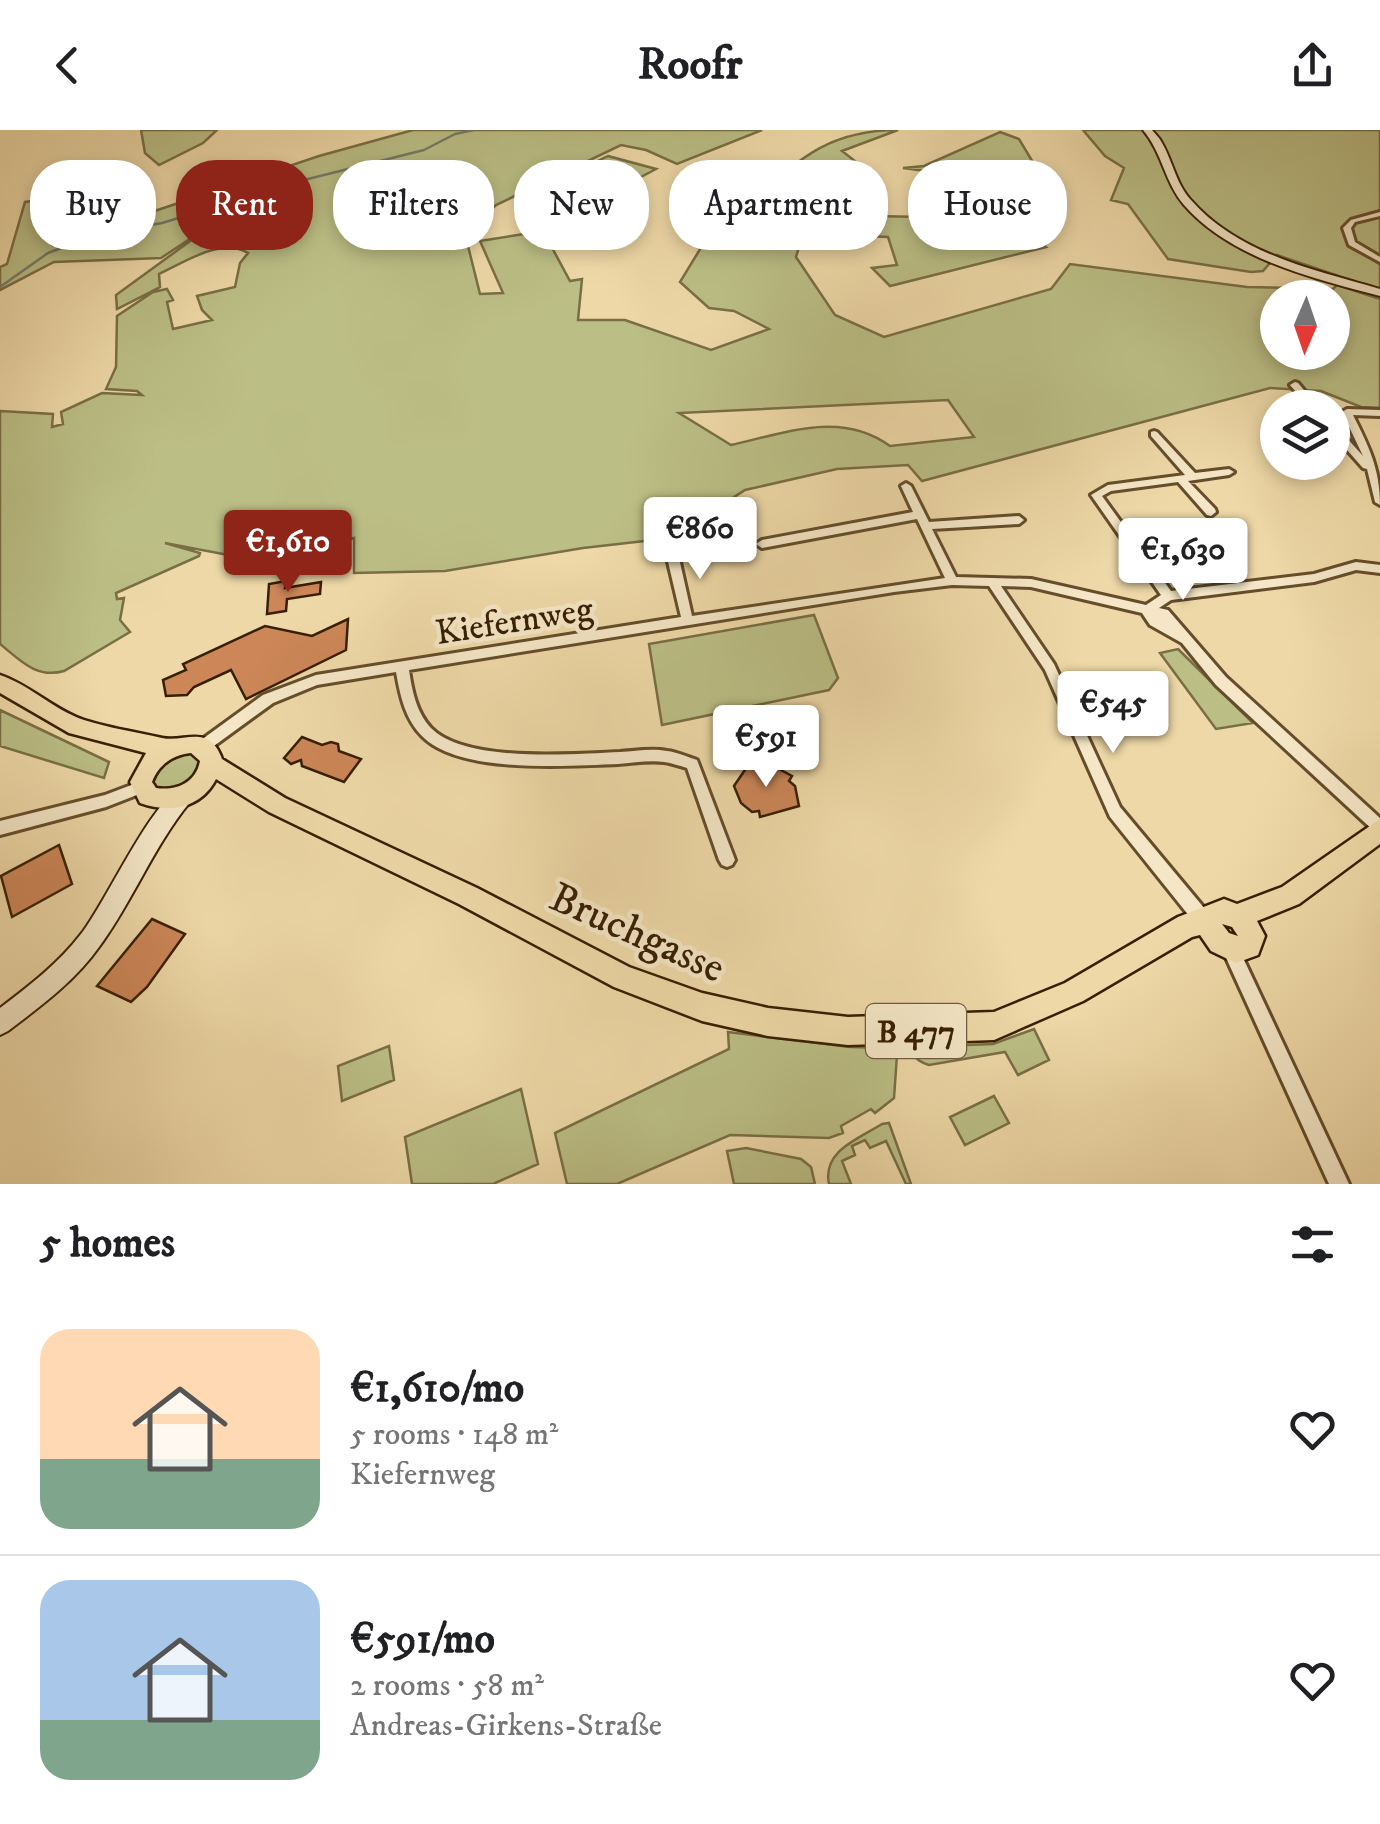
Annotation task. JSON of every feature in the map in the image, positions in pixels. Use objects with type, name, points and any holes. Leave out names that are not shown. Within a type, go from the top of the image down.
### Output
[{"type":"main road","points":[[0,683],[42,710],[106,737],[135,755],[146,786]]},
{"type":"main road","points":[[106,737],[169,749],[187,744],[207,755],[191,792]]},
{"type":"main road","points":[[146,786],[169,749]]},
{"type":"main road","name":"Bruchgasse","points":[[207,755],[278,805]]},
{"type":"main road","name":"B 477","points":[[146,786],[191,792]]},
{"type":"main road","name":"Bruchgasse","points":[[191,792],[218,787],[278,805],[454,889],[623,978],[702,1007],[768,1022],[848,1031],[994,1026],[1034,1011],[1154,948],[1224,929]]},
{"type":"main road","points":[[1224,929],[1290,896],[1380,828]]},
{"type":"street","points":[[1147,130],[1165,150],[1181,195],[1223,232],[1292,265],[1380,294]]},
{"type":"street","points":[[1380,214],[1353,221],[1347,228],[1352,243],[1380,260]]},
{"type":"street","points":[[1295,385],[1300,390]]},
{"type":"street","points":[[1380,413],[1347,412],[1375,474],[1380,502]]},
{"type":"street","points":[[1154,434],[1211,512]]},
{"type":"street","points":[[1350,446],[1375,474]]},
{"type":"street","points":[[1168,596],[1096,496],[1108,488],[1229,472]]},
{"type":"street","points":[[906,486],[952,581]]},
{"type":"street","points":[[762,544],[922,520],[1019,520]]},
{"type":"street","points":[[671,549],[688,622]]},
{"type":"street","points":[[1380,568],[1356,566],[1298,580],[1168,596],[1147,610],[1154,622],[1182,638],[1221,681],[1380,828]]},
{"type":"street","name":"Kiefernweg","points":[[207,755],[254,708],[295,686],[952,581],[1062,588],[1147,610]]},
{"type":"street","points":[[992,582],[1050,668],[1116,812],[1224,929],[1339,1184]]},
{"type":"street","points":[[402,668],[406,699],[417,720],[431,736],[458,752],[494,758],[665,756],[692,764],[727,860]]},
{"type":"street","points":[[0,828],[78,809],[146,786],[153,818],[140,859]]},
{"type":"street","points":[[0,1023],[49,985],[89,942],[140,859],[191,792]]},
{"type":"green space","points":[[141,130],[217,130],[203,143],[159,165],[145,153]]},
{"type":"green space","points":[[413,130],[762,130],[687,160],[669,160],[621,145],[590,160],[514,160],[514,196],[494,207],[494,160],[333,160],[333,250],[469,250],[480,294],[503,293],[484,250],[494,250],[494,239],[514,236],[514,250],[553,250],[570,281],[582,279],[578,320],[625,320],[711,350],[769,329],[734,311],[709,308],[680,282],[700,250],[798,250],[796,257],[835,315],[884,337],[1051,289],[1070,264],[1260,287],[1260,370],[1350,370],[1350,289],[1380,299],[1380,408],[1350,403],[1350,390],[1270,388],[922,481],[908,465],[837,469],[745,490],[671,538],[445,571],[354,573],[354,538],[290,558],[260,561],[165,543],[200,553],[199,556],[116,593],[117,599],[124,598],[120,620],[130,632],[64,671],[45,672],[29,666],[0,644],[0,411],[53,414],[52,427],[63,424],[61,412],[102,393],[142,395],[137,391],[106,389],[116,367],[117,316],[153,292],[167,289],[173,300],[167,302],[173,329],[212,320],[202,310],[197,296],[235,287],[240,263],[248,253],[240,250],[313,250],[313,160],[307,160]],"holes":[[[948,400],[974,437],[890,446],[871,435],[833,427],[793,431],[731,445],[679,413]]]},
{"type":"green space","points":[[898,130],[842,151],[854,160],[801,160],[849,136]]},
{"type":"green space","points":[[1083,130],[1380,130],[1380,290],[1277,255],[1263,271],[1251,272],[1168,259],[1128,204],[1111,200],[1124,168],[1105,156]]},
{"type":"green space","points":[[1000,132],[1019,139],[1032,160],[937,160]]},
{"type":"green space","points":[[30,201],[30,250],[156,250],[156,211],[176,204],[176,248],[161,258],[54,262],[0,290],[0,267],[7,264],[25,202]]},
{"type":"green space","points":[[888,216],[908,217],[908,250],[1034,250],[890,286],[872,268],[897,265],[888,237]]},
{"type":"green space","points":[[178,250],[212,250],[159,274],[160,287],[117,309],[116,295]]},
{"type":"green space","points":[[814,615],[838,678],[829,690],[662,725],[649,644]]},
{"type":"green space","points":[[1178,649],[1253,723],[1216,729],[1160,653]]},
{"type":"green space","points":[[0,710],[109,762],[104,778],[0,746]]},
{"type":"green space","points":[[188,750],[203,759],[191,784],[157,792],[149,776],[151,769]]},
{"type":"green space","points":[[1034,1029],[1049,1060],[1018,1075],[1005,1052],[929,1065],[917,1059],[913,1051],[913,1047],[993,1044]]},
{"type":"green space","points":[[728,1032],[850,1047],[893,1048],[897,1055],[894,1098],[875,1113],[871,1109],[841,1126],[843,1133],[829,1138],[730,1135],[617,1184],[567,1184],[555,1133],[729,1049]]},
{"type":"green space","points":[[389,1046],[394,1080],[342,1101],[338,1066]]},
{"type":"green space","points":[[521,1089],[538,1164],[493,1184],[412,1184],[405,1137]]},
{"type":"green space","points":[[994,1096],[1009,1123],[965,1145],[950,1117]]},
{"type":"green space","points":[[889,1123],[911,1184],[906,1184],[886,1141],[870,1148],[865,1140],[852,1146],[855,1155],[842,1161],[851,1184],[829,1184],[828,1173],[836,1154]]},
{"type":"green space","points":[[746,1148],[801,1159],[811,1167],[815,1184],[734,1184],[727,1151]]},
{"type":"building","points":[[286,581],[285,588],[321,582],[320,594],[287,599],[286,611],[267,614],[269,584]]},
{"type":"building","points":[[348,619],[346,650],[246,699],[231,670],[194,687],[187,695],[166,696],[163,680],[186,670],[183,664],[265,626],[312,636]]},
{"type":"building","points":[[302,737],[322,745],[338,744],[339,751],[361,759],[344,782],[302,766],[301,760],[291,764],[284,758]]},
{"type":"building","points":[[766,762],[792,776],[789,781],[795,786],[799,806],[760,817],[759,811],[752,812],[741,803],[734,786],[749,764]]},
{"type":"building","points":[[59,845],[72,884],[12,917],[1,876]]},
{"type":"building","points":[[152,919],[185,934],[147,987],[131,1002],[97,986]]},
{"type":"waterway","points":[[0,287],[48,253],[95,235],[162,223],[304,180],[424,150],[455,134],[474,130]]}]
